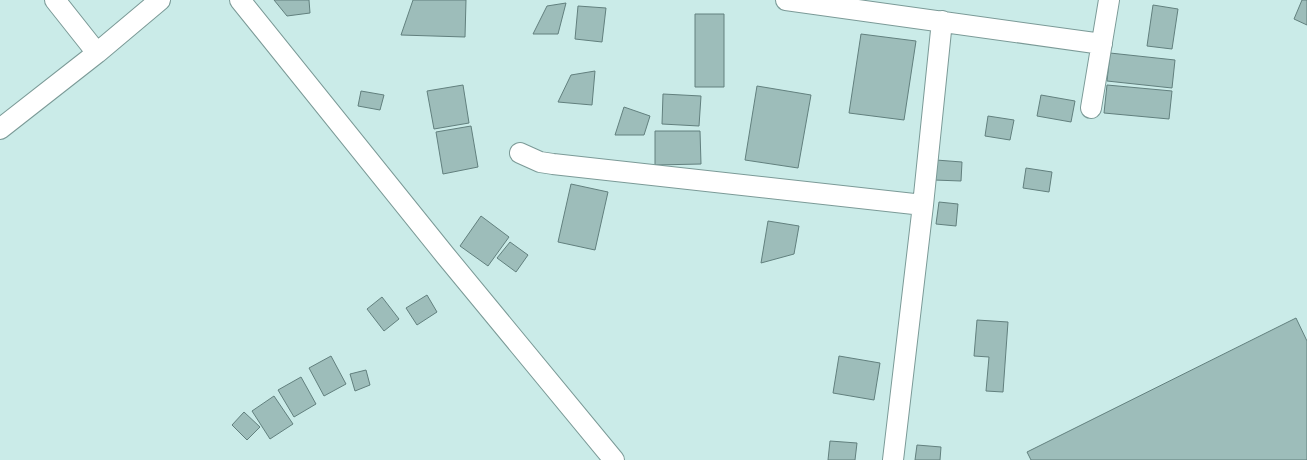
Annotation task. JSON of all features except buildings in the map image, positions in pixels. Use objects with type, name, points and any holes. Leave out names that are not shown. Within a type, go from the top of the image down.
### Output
[{"type":"street","points":[[55,0],[97,53]]},
{"type":"street","points":[[0,128],[97,53],[160,0]]},
{"type":"street","points":[[240,0],[445,255],[614,460]]},
{"type":"street","points":[[786,0],[1102,44]]},
{"type":"street","points":[[1091,108],[1109,0]]},
{"type":"street","points":[[893,460],[923,205],[942,21]]},
{"type":"street","points":[[520,153],[540,162],[552,164],[923,205]]}]
